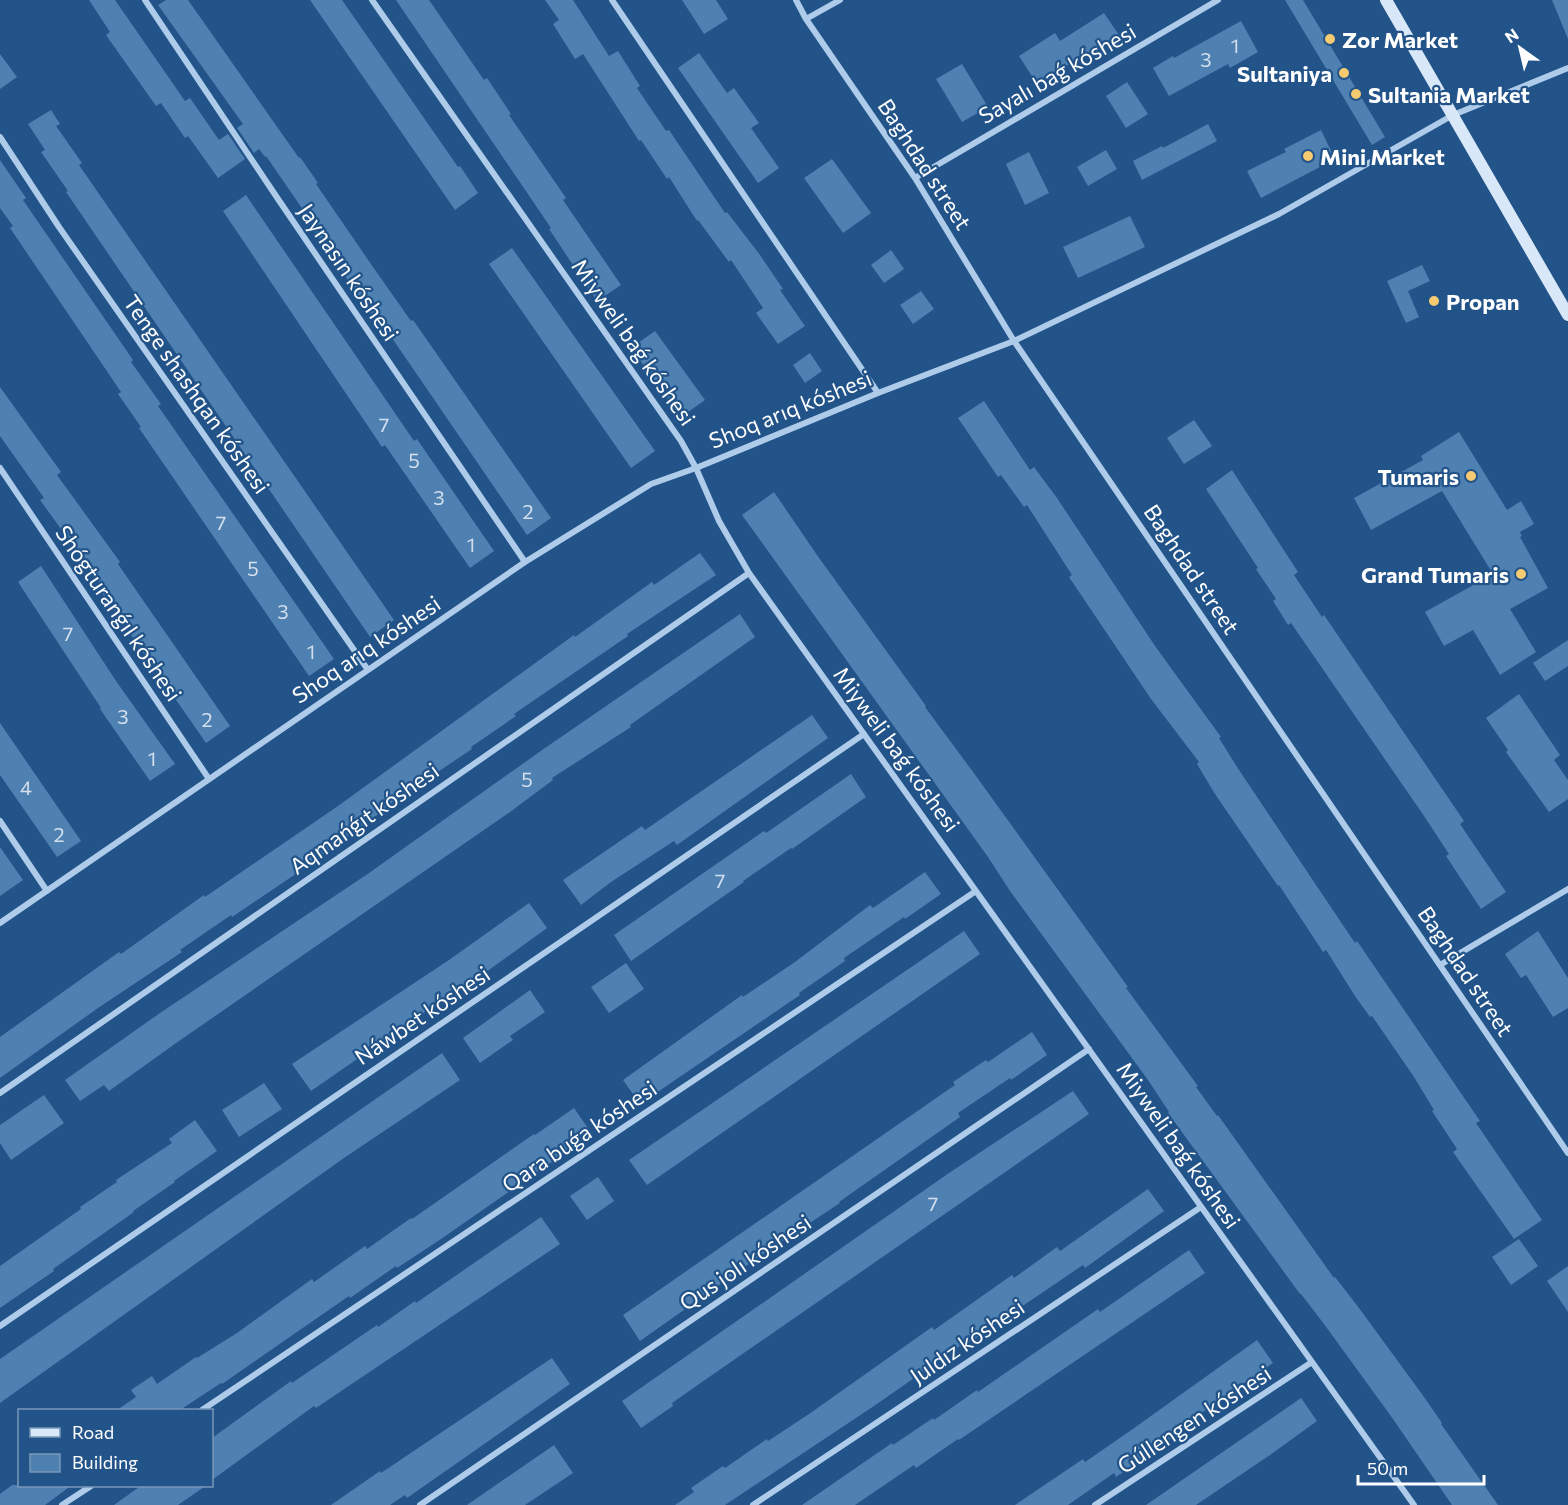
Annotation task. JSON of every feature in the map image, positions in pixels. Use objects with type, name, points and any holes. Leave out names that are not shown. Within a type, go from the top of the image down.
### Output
[{"type":"main road","points":[[1386,0],[1568,315]]},
{"type":"street","name":"Jaynasın kóshesi","points":[[146,0],[525,562]]},
{"type":"street","name":"Miyweli baǵ kóshesi","points":[[372,0],[681,441],[696,468],[719,521],[749,573],[1414,1505]]},
{"type":"street","points":[[612,0],[878,393]]},
{"type":"street","name":"Baghdad street","points":[[796,0],[806,19],[915,178],[1014,341],[1568,1153]]},
{"type":"street","points":[[806,19],[840,0]]},
{"type":"street","name":"Sayalı baǵ kóshesi","points":[[915,178],[1218,0]]},
{"type":"street","name":"Shoq arıq kóshesi","points":[[0,922],[525,562],[651,484],[1014,341],[1279,214],[1453,115],[1568,68]]},
{"type":"street","name":"Tenge shashqan kóshesi","points":[[0,136],[59,227],[368,670]]},
{"type":"street","name":"Shógturanǵıl kóshesi","points":[[0,468],[209,779]]},
{"type":"street","name":"Aqmańǵıt kóshesi","points":[[0,1093],[749,573]]},
{"type":"street","name":"Náwbet kóshesi","points":[[0,1326],[864,734]]},
{"type":"street","points":[[0,820],[47,891]]},
{"type":"street","points":[[1440,965],[1568,889]]},
{"type":"street","name":"Qara buǵa kóshesi","points":[[203,1409],[976,891]]},
{"type":"street","name":"Qus jolı kóshesi","points":[[420,1505],[1089,1049]]},
{"type":"street","name":"Juldız kóshesi","points":[[753,1505],[1201,1207]]},
{"type":"street","name":"Gúllengen kóshesi","points":[[1095,1505],[1312,1362]]},
{"type":"street","points":[[62,1505],[88,1487]]},
{"type":"building","points":[[89,0],[115,0],[185,101],[190,98],[219,140],[228,134],[245,159],[218,178],[188,136],[185,138],[161,103],[156,106],[106,35],[110,32]]},
{"type":"building","points":[[166,0],[188,0],[551,518],[527,535],[381,322],[378,324],[358,295],[266,156],[259,149],[254,153],[237,128],[243,124],[158,5]]},
{"type":"building","points":[[310,0],[342,0],[478,193],[455,210]]},
{"type":"building","points":[[396,0],[429,0],[484,80],[487,78],[511,114],[509,115],[566,198],[563,200],[621,285],[597,301],[549,229],[551,228]]},
{"type":"building","points":[[545,0],[573,0],[609,56],[618,51],[640,86],[637,88],[666,131],[669,130],[725,213],[727,212],[760,255],[783,289],[780,290],[805,326],[778,344],[756,313],[763,308],[731,260],[729,262],[697,221],[669,177],[667,179],[641,140],[639,141],[583,54],[575,59],[553,24],[559,20]]},
{"type":"building","points":[[682,0],[716,0],[728,19],[704,34]]},
{"type":"building","points":[[1285,0],[1303,0],[1385,137],[1372,145]]},
{"type":"building","points":[[1552,0],[1568,0],[1568,39]]},
{"type":"building","points":[[1104,13],[1119,35],[1037,84],[1019,56],[1055,33],[1060,41]]},
{"type":"building","points":[[1241,21],[1258,52],[1230,68],[1228,64],[1169,96],[1153,68]]},
{"type":"building","points":[[699,53],[727,93],[734,88],[759,123],[751,128],[779,168],[758,183],[678,68]]},
{"type":"building","points":[[0,54],[17,77],[0,89]]},
{"type":"building","points":[[962,64],[988,107],[962,122],[936,79]]},
{"type":"building","points":[[1127,82],[1148,114],[1126,128],[1106,96]]},
{"type":"building","points":[[51,110],[60,124],[56,126],[82,163],[79,165],[394,620],[370,637],[41,152],[45,150],[28,124]]},
{"type":"building","points":[[1208,124],[1217,141],[1142,180],[1133,161]]},
{"type":"building","points":[[1321,130],[1335,159],[1261,198],[1247,171],[1286,152],[1284,149]]},
{"type":"building","points":[[1106,150],[1117,169],[1088,186],[1077,167]]},
{"type":"building","points":[[1029,152],[1049,193],[1025,205],[1006,164]]},
{"type":"building","points":[[832,159],[871,213],[843,233],[804,178]]},
{"type":"building","points":[[0,160],[26,198],[23,200],[133,360],[131,362],[161,404],[158,406],[334,659],[309,676],[139,428],[141,427],[118,394],[121,392],[10,228],[13,226],[0,208]]},
{"type":"building","points":[[246,195],[414,441],[417,439],[494,551],[470,568],[385,445],[382,447],[223,211]]},
{"type":"building","points":[[1130,216],[1145,247],[1078,278],[1063,247]]},
{"type":"building","points":[[512,248],[655,451],[631,468],[489,264]]},
{"type":"building","points":[[891,250],[904,269],[884,283],[871,265]]},
{"type":"building","points":[[1422,265],[1430,281],[1408,291],[1419,317],[1406,323],[1387,281]]},
{"type":"building","points":[[921,291],[934,309],[913,324],[900,305]]},
{"type":"building","points":[[655,331],[705,400],[681,417],[631,348]]},
{"type":"building","points":[[810,353],[822,371],[805,383],[793,365]]},
{"type":"building","points":[[0,387],[61,472],[57,475],[120,562],[118,564],[230,726],[206,743],[102,593],[105,590],[40,500],[44,498],[0,436]]},
{"type":"building","points":[[984,401],[1030,470],[1034,467],[1057,498],[1155,646],[1221,737],[1219,738],[1237,767],[1355,943],[1357,941],[1480,1121],[1476,1123],[1542,1220],[1514,1239],[1453,1152],[1457,1149],[1432,1111],[1434,1110],[1414,1077],[1372,1016],[1370,1017],[1355,996],[1326,950],[1323,952],[1215,794],[1197,764],[1199,762],[1151,699],[1069,577],[1072,575],[1027,505],[1024,507],[1001,475],[998,477],[958,418]]},
{"type":"building","points":[[1194,420],[1212,446],[1184,464],[1167,438]]},
{"type":"building","points":[[1459,432],[1507,510],[1521,501],[1534,524],[1520,532],[1522,536],[1520,537],[1548,588],[1510,609],[1536,652],[1500,675],[1473,630],[1444,646],[1425,612],[1493,574],[1442,491],[1371,530],[1354,498],[1423,460],[1421,456]]},
{"type":"building","points":[[1232,470],[1298,572],[1294,575],[1322,617],[1324,615],[1464,821],[1460,824],[1506,892],[1481,909],[1446,856],[1449,854],[1424,816],[1291,623],[1288,625],[1273,601],[1276,599],[1256,569],[1258,568],[1206,489]]},
{"type":"building","points":[[774,492],[925,707],[1128,987],[1126,988],[1198,1086],[1196,1087],[1334,1278],[1359,1308],[1424,1397],[1498,1505],[1452,1505],[1393,1419],[1168,1113],[1148,1080],[742,515]]},
{"type":"building","points":[[700,553],[716,575],[627,634],[628,636],[514,714],[516,716],[471,747],[472,749],[387,806],[309,865],[180,950],[182,952],[0,1078],[0,1037],[119,952],[121,954],[204,895],[205,897],[338,806],[574,635],[575,637],[652,582],[654,585]]},
{"type":"building","points":[[41,566],[116,681],[175,764],[150,781],[100,709],[18,582]]},
{"type":"building","points":[[740,614],[755,637],[630,725],[631,727],[552,778],[553,780],[510,812],[109,1091],[104,1085],[80,1101],[65,1080],[160,1013],[369,873]]},
{"type":"building","points":[[1568,640],[1568,666],[1545,681],[1533,663]]},
{"type":"building","points":[[1519,694],[1560,755],[1554,760],[1568,780],[1568,799],[1549,812],[1506,752],[1508,750],[1486,718]]},
{"type":"building","points":[[812,715],[828,738],[677,845],[674,841],[611,882],[581,905],[563,880],[642,826],[645,830]]},
{"type":"building","points":[[0,723],[81,841],[57,857],[0,775]]},
{"type":"building","points":[[851,774],[866,797],[631,961],[614,935]]},
{"type":"building","points":[[0,847],[23,880],[0,896]]},
{"type":"building","points":[[925,872],[941,894],[844,958],[845,961],[799,993],[800,995],[640,1104],[623,1080],[742,995],[743,997],[795,962],[870,905],[873,908]]},
{"type":"building","points":[[529,903],[547,928],[475,980],[474,978],[311,1091],[292,1064],[449,960]]},
{"type":"building","points":[[964,931],[980,954],[647,1185],[629,1160]]},
{"type":"building","points":[[1538,931],[1568,978],[1568,1008],[1553,1017],[1526,975],[1521,978],[1505,954]]},
{"type":"building","points":[[626,963],[644,989],[609,1013],[591,987]]},
{"type":"building","points":[[530,990],[545,1012],[510,1036],[513,1040],[480,1063],[463,1038]]},
{"type":"building","points":[[1032,1032],[1047,1055],[958,1113],[960,1117],[640,1341],[623,1315],[955,1085],[953,1082],[986,1060],[988,1062]]},
{"type":"building","points":[[442,1053],[460,1080],[344,1158],[0,1403],[0,1359]]},
{"type":"building","points":[[264,1083],[282,1109],[239,1137],[222,1110]]},
{"type":"building","points":[[1073,1091],[1089,1114],[672,1403],[673,1406],[641,1428],[622,1401],[949,1173]]},
{"type":"building","points":[[44,1095],[64,1123],[11,1160],[0,1143],[0,1125]]},
{"type":"building","points":[[574,1108],[592,1134],[441,1239],[397,1268],[396,1266],[350,1298],[349,1296],[222,1384],[182,1409],[118,1409],[136,1397],[131,1390],[152,1376],[157,1384],[196,1357],[237,1333],[312,1279],[314,1282],[365,1246],[367,1249]]},
{"type":"building","points":[[195,1120],[217,1151],[0,1308],[0,1266],[81,1209],[80,1207],[117,1182],[116,1180],[172,1143],[169,1139]]},
{"type":"building","points":[[598,1177],[614,1201],[587,1220],[570,1196]]},
{"type":"building","points":[[1148,1189],[1164,1211],[1085,1268],[1083,1265],[725,1505],[675,1505],[694,1492],[691,1488],[723,1466],[725,1468],[809,1414],[932,1327],[934,1330],[1012,1275],[1014,1278],[1057,1247],[1060,1251]]},
{"type":"building","points":[[541,1217],[560,1244],[316,1408],[314,1406],[213,1479],[213,1437],[291,1381],[292,1383],[415,1301],[416,1303]]},
{"type":"building","points":[[1519,1239],[1538,1266],[1511,1285],[1492,1257]]},
{"type":"building","points":[[1189,1250],[1205,1273],[959,1440],[916,1468],[914,1465],[855,1505],[802,1505],[892,1443],[893,1445],[933,1418],[934,1420],[977,1390],[978,1392],[1098,1309],[1100,1312]]},
{"type":"building","points":[[1568,1266],[1568,1312],[1547,1281]]},
{"type":"building","points":[[1257,1340],[1273,1363],[1187,1423],[1189,1426],[1116,1477],[1114,1473],[1068,1505],[1015,1505],[1083,1459],[1085,1462]]},
{"type":"building","points":[[552,1358],[570,1384],[407,1498],[405,1495],[390,1505],[331,1505],[380,1471],[381,1473]]},
{"type":"building","points":[[1301,1398],[1317,1421],[1270,1455],[1196,1505],[1146,1505]]},
{"type":"building","points":[[554,1445],[573,1473],[525,1505],[467,1505]]},
{"type":"building","points":[[12,1485],[69,1487],[45,1505],[0,1505],[0,1494]]},
{"type":"building","points":[[139,1487],[204,1487],[178,1505],[114,1505]]},
{"type":"place","name":"Zor Market","points":[[1330,39]]},
{"type":"place","name":"Sultaniya","points":[[1344,73]]},
{"type":"place","name":"Sultania Market","points":[[1356,94]]},
{"type":"place","name":"Mini Market","points":[[1308,156]]},
{"type":"place","name":"Propan","points":[[1434,301]]},
{"type":"place","name":"Tumaris","points":[[1471,476]]},
{"type":"place","name":"Grand Tumaris","points":[[1521,574]]}]
